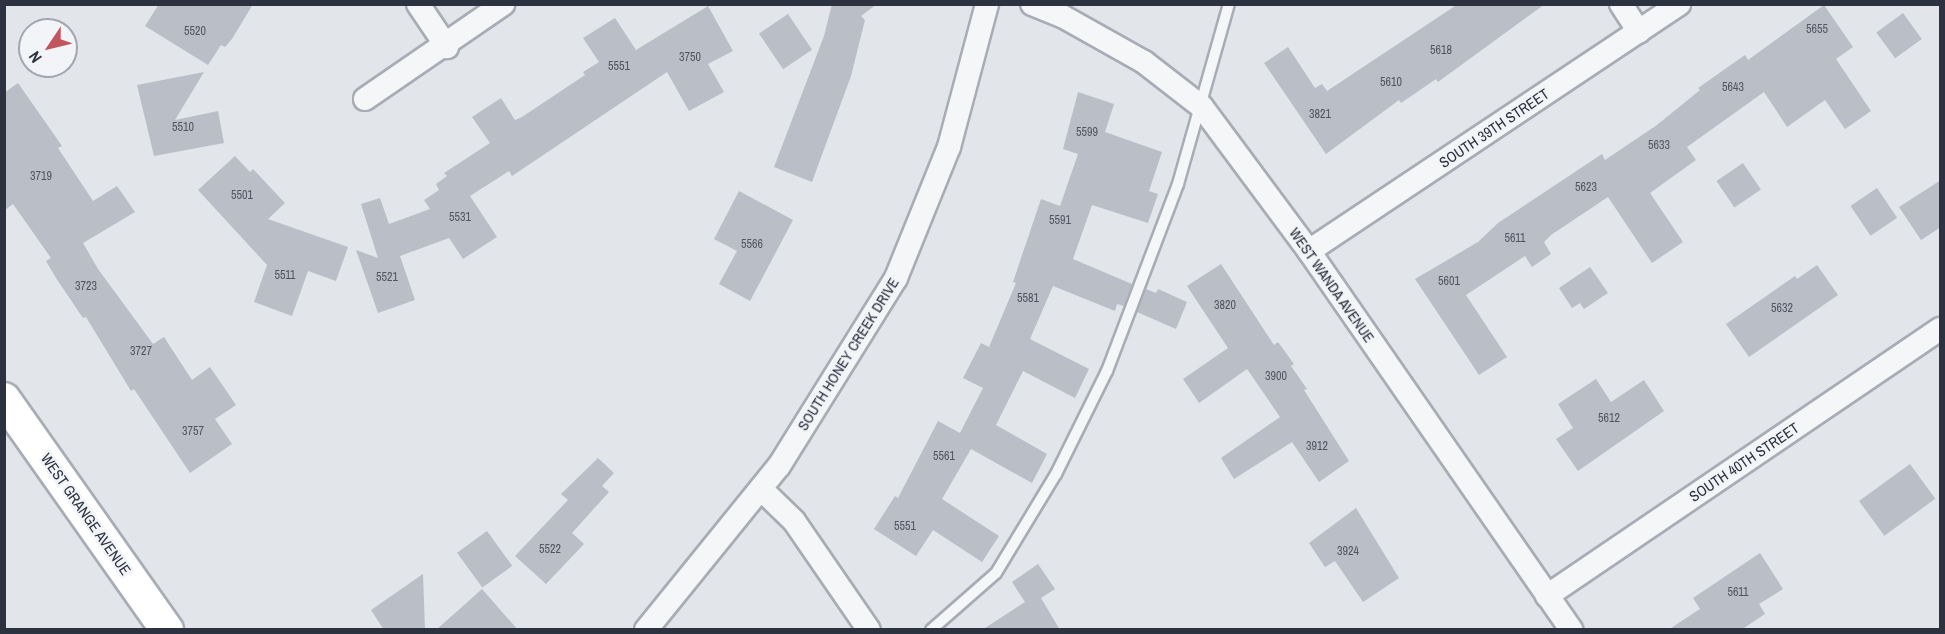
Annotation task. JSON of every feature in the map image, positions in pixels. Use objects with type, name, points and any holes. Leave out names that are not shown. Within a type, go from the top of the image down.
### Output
[{"type":"street","points":[[418,4],[447,47]]},
{"type":"street","points":[[365,99],[447,47],[503,4]]},
{"type":"street","name":"SOUTH HONEY CREEK DRIVE","points":[[646,630],[761,489],[896,278],[950,147],[987,4]]},
{"type":"street","name":"WEST WANDA AVENUE","points":[[1032,4],[1062,16],[1144,62],[1202,106],[1309,251],[1571,630]]},
{"type":"street","points":[[1621,4],[1639,32]]},
{"type":"street","name":"SOUTH 39TH STREET","points":[[1309,251],[1679,4]]},
{"type":"street","name":"SOUTH 40TH STREET","points":[[1547,596],[1941,329]]},
{"type":"street","name":"WEST GRANGE AVENUE","points":[[4,399],[167,630]]},
{"type":"street","points":[[761,489],[794,521],[869,630]]},
{"type":"lane","points":[[932,630],[996,573],[1056,474],[1107,371],[1178,184],[1202,106],[1229,4]]},
{"type":"building","points":[[159,4],[253,4],[232,39],[225,47],[221,45],[208,65],[145,26]]},
{"type":"building","points":[[832,4],[877,4],[861,16],[865,20],[851,76],[812,182],[774,167],[824,36]]},
{"type":"building","points":[[1458,4],[1545,4],[1438,82],[1436,79],[1401,103],[1399,100],[1326,154],[1264,63],[1288,47],[1315,88],[1322,84],[1327,91]]},
{"type":"building","points":[[1824,5],[1853,47],[1836,59],[1871,111],[1845,129],[1825,100],[1787,127],[1764,92],[1687,147],[1696,160],[1650,193],[1683,242],[1652,263],[1608,197],[1551,235],[1544,242],[1551,254],[1532,267],[1525,256],[1466,295],[1507,357],[1479,375],[1415,279],[1478,242],[1498,223],[1602,154],[1605,160],[1657,125],[1700,90],[1698,88],[1745,55],[1748,60]]},
{"type":"building","points":[[708,6],[733,51],[708,64],[724,92],[689,111],[667,72],[512,176],[509,171],[470,196],[497,237],[463,259],[449,238],[400,256],[415,300],[378,313],[356,250],[378,258],[361,204],[380,198],[389,224],[430,209],[424,200],[439,190],[436,184],[447,176],[444,173],[490,143],[472,117],[501,98],[515,120],[585,75],[583,72],[599,62],[583,38],[615,18],[636,50]]},
{"type":"building","points":[[1903,13],[1922,39],[1895,58],[1876,32]]},
{"type":"building","points":[[788,14],[812,50],[783,69],[759,34]]},
{"type":"building","points":[[204,72],[175,120],[218,111],[224,143],[154,156],[137,85]]},
{"type":"building","points":[[18,83],[62,146],[58,148],[93,201],[117,186],[135,212],[83,243],[98,269],[153,344],[164,337],[192,380],[210,367],[236,405],[215,419],[232,444],[190,473],[134,389],[131,391],[86,317],[83,318],[56,278],[46,261],[51,258],[13,204],[4,211],[4,93]]},
{"type":"building","points":[[1078,92],[1114,104],[1105,132],[1162,152],[1149,191],[1158,194],[1148,223],[1092,205],[1073,259],[1132,284],[1124,306],[1117,304],[1115,311],[1053,286],[1030,339],[1089,369],[1075,398],[1023,371],[996,425],[1047,454],[1032,483],[971,449],[942,499],[999,536],[982,562],[933,530],[916,556],[874,529],[895,496],[898,498],[938,421],[960,433],[983,388],[963,378],[981,343],[989,347],[1016,283],[1013,282],[1041,199],[1060,206],[1078,154],[1063,149]]},
{"type":"building","points":[[235,156],[250,172],[253,169],[285,203],[268,219],[348,247],[336,281],[308,271],[292,316],[254,302],[267,265],[198,190]]},
{"type":"building","points":[[1743,163],[1761,190],[1734,207],[1716,181]]},
{"type":"building","points":[[1941,180],[1941,227],[1921,240],[1899,207]]},
{"type":"building","points":[[1877,188],[1897,218],[1871,236],[1850,206]]},
{"type":"building","points":[[739,191],[793,220],[750,301],[719,284],[737,251],[714,239]]},
{"type":"building","points":[[1221,264],[1274,345],[1278,342],[1294,364],[1291,366],[1307,389],[1304,390],[1349,461],[1319,482],[1292,442],[1234,479],[1221,458],[1280,417],[1247,369],[1199,403],[1183,379],[1228,348],[1187,286]]},
{"type":"building","points":[[1817,265],[1838,295],[1749,357],[1726,324],[1795,276],[1797,279]]},
{"type":"building","points":[[1590,267],[1608,293],[1584,309],[1580,303],[1572,308],[1559,288]]},
{"type":"building","points":[[1146,289],[1156,293],[1158,289],[1187,302],[1176,329],[1137,312]]},
{"type":"building","points":[[1596,379],[1611,402],[1644,380],[1664,411],[1578,471],[1556,439],[1573,428],[1558,404]]},
{"type":"building","points":[[598,458],[614,473],[602,486],[609,492],[572,533],[584,544],[546,584],[515,556],[568,500],[561,494]]},
{"type":"building","points":[[1910,464],[1935,499],[1884,536],[1859,501]]},
{"type":"building","points":[[1356,508],[1399,578],[1363,602],[1335,561],[1325,567],[1309,543]]},
{"type":"building","points":[[487,531],[512,566],[482,588],[457,553]]},
{"type":"building","points":[[1760,553],[1783,589],[1759,604],[1765,614],[1741,630],[1668,630],[1700,609],[1693,598]]},
{"type":"building","points":[[1038,564],[1055,589],[1041,598],[1060,630],[982,630],[1025,602],[1012,582]]},
{"type":"building","points":[[423,574],[425,630],[384,630],[371,610]]},
{"type":"building","points":[[482,589],[518,630],[436,630]]}]
